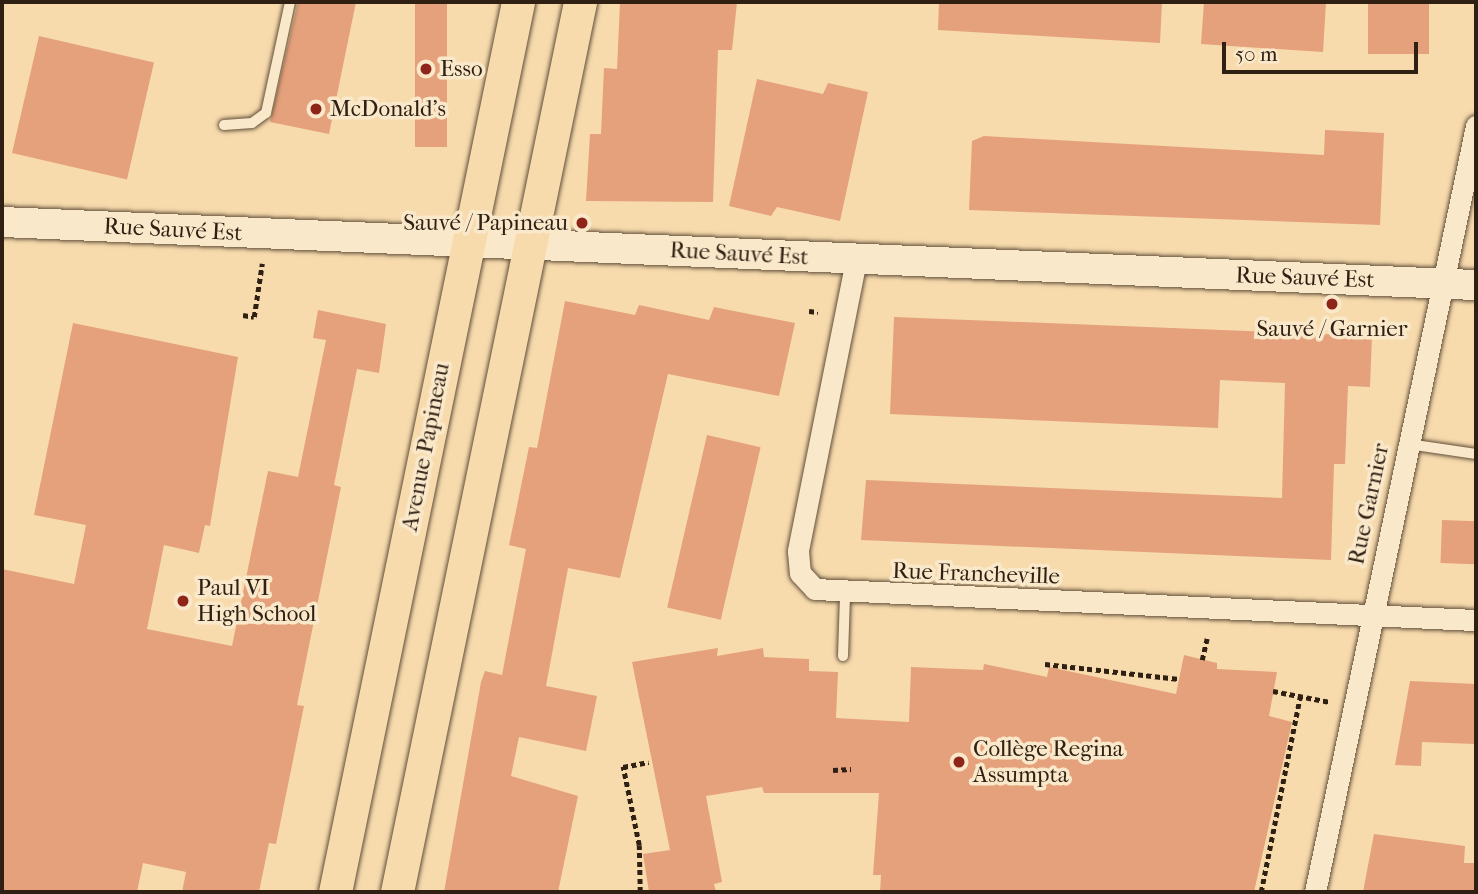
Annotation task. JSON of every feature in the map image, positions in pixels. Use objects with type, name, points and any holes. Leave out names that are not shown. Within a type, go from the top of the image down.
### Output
[{"type":"main road","name":"Avenue Papineau","points":[[335,892],[518,2]]},
{"type":"main road","points":[[397,892],[580,2]]},
{"type":"main road","name":"Rue Sauvé Est","points":[[2,222],[1476,285]]},
{"type":"street","name":"Rue Garnier","points":[[1315,892],[1476,126]]},
{"type":"street","name":"Rue Francheville","points":[[856,260],[797,558],[809,585],[845,595],[1476,620]]},
{"type":"lane","points":[[224,125],[252,123],[267,113],[290,2]]},
{"type":"lane","points":[[1408,444],[1476,454]]},
{"type":"lane","points":[[843,656],[845,595]]},
{"type":"path","points":[[243,316],[254,317],[262,264]]},
{"type":"path","points":[[808,311],[818,312]]},
{"type":"path","points":[[1202,660],[1206,639]]},
{"type":"path","points":[[1045,664],[1179,679]]},
{"type":"path","points":[[1273,691],[1330,702]]},
{"type":"path","points":[[1261,892],[1300,696]]},
{"type":"path","points":[[639,892],[639,845],[623,767],[649,762]]},
{"type":"path","points":[[833,770],[851,769]]},
{"type":"building","points":[[298,2],[356,2],[329,134],[270,122]]},
{"type":"building","points":[[415,2],[447,2],[447,147],[415,147]]},
{"type":"building","points":[[620,2],[737,2],[732,50],[718,50],[713,202],[586,201],[590,134],[601,134],[604,68],[617,69]]},
{"type":"building","points":[[939,2],[1162,2],[1160,43],[938,30]]},
{"type":"building","points":[[1204,2],[1326,2],[1323,52],[1201,44]]},
{"type":"building","points":[[1368,2],[1429,2],[1429,54],[1368,54]]},
{"type":"building","points":[[39,36],[154,63],[127,179],[12,153]]},
{"type":"building","points":[[757,79],[823,94],[828,83],[868,92],[840,221],[777,207],[771,216],[729,206]]},
{"type":"building","points":[[1325,130],[1384,133],[1380,225],[969,210],[972,141],[984,136],[1324,155]]},
{"type":"building","points":[[565,301],[635,315],[639,305],[709,320],[714,307],[795,323],[779,396],[668,374],[620,578],[568,568],[546,686],[597,696],[586,751],[519,737],[511,776],[578,796],[558,892],[444,892],[481,682],[485,671],[502,675],[526,549],[509,545],[529,447],[537,448]]},
{"type":"building","name":"Paul VI High School","points":[[318,310],[386,324],[379,373],[357,369],[334,485],[341,487],[297,705],[304,706],[276,844],[269,843],[259,892],[182,892],[186,872],[143,863],[137,892],[2,892],[2,569],[74,584],[86,525],[34,515],[73,323],[238,357],[210,526],[205,525],[199,553],[164,545],[147,629],[232,646],[268,471],[298,477],[326,340],[313,338]]},
{"type":"building","points":[[894,317],[1372,336],[1370,387],[1348,386],[1345,464],[1334,464],[1331,560],[861,540],[866,480],[1282,498],[1285,383],[1220,380],[1218,428],[890,414]]},
{"type":"building","points":[[707,435],[761,447],[721,620],[667,607]]},
{"type":"building","points":[[1442,520],[1476,521],[1474,564],[1440,563]]},
{"type":"building","name":"Collège Regina Assumpta","points":[[718,648],[717,656],[763,648],[764,657],[809,659],[809,671],[838,672],[836,718],[909,722],[911,667],[983,670],[984,664],[1047,677],[1049,667],[1176,694],[1184,655],[1217,663],[1217,669],[1277,672],[1269,716],[1292,722],[1254,892],[880,892],[881,875],[873,875],[879,793],[764,793],[762,787],[706,796],[722,882],[714,884],[716,892],[649,892],[643,854],[670,850],[632,662]]},
{"type":"building","points":[[1410,681],[1476,684],[1476,744],[1422,742],[1421,766],[1395,765]]},
{"type":"building","points":[[1374,834],[1465,846],[1464,863],[1476,863],[1476,892],[1363,892]]},
{"type":"place","name":"Esso","points":[[426,69]]},
{"type":"place","name":"McDonald's","points":[[316,109]]},
{"type":"place","name":"Sauvé / Papineau","points":[[582,223]]},
{"type":"place","name":"Sauvé / Garnier","points":[[1332,304]]},
{"type":"place","name":"Paul VI High School","points":[[183,601]]},
{"type":"place","name":"Collège Regina Assumpta","points":[[959,762]]}]
